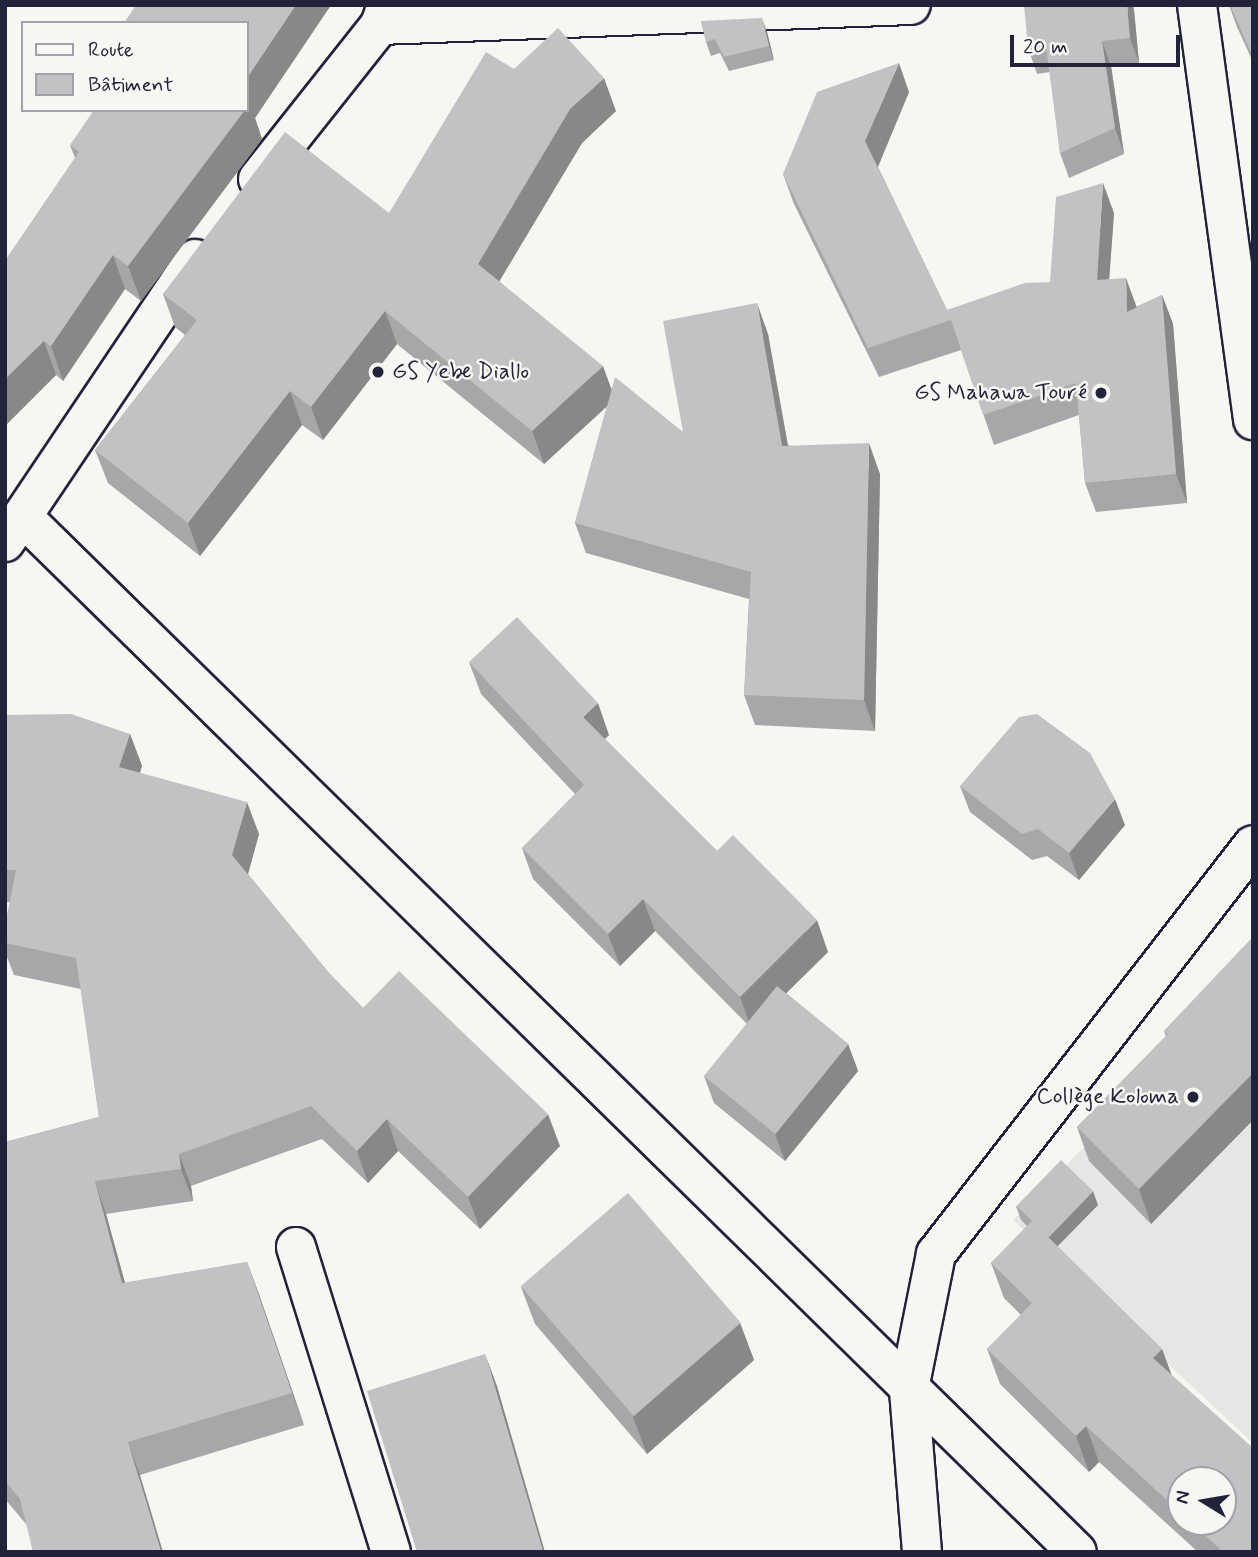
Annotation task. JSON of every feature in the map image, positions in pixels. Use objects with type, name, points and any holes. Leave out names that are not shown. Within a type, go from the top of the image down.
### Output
[{"type":"street","points":[[911,5],[383,15],[223,223],[15,531],[1077,1552]]},
{"type":"street","points":[[1197,5],[1253,420]]},
{"type":"street","points":[[922,1552],[909,1389],[936,1254],[1253,845]]},
{"type":"street","points":[[296,1247],[391,1552]]},
{"type":"shaded area","name":"Collège Koloma","points":[[1253,973],[1253,1443],[1013,1220]]},
{"type":"building","points":[[136,5],[296,5],[248,77],[248,21],[125,21]]},
{"type":"building","points":[[1024,5],[1127,5],[1130,38],[1102,41],[1115,128],[1060,153],[1046,46],[1028,48]]},
{"type":"building","points":[[1230,5],[1253,5],[1253,57]]},
{"type":"building","points":[[762,18],[769,46],[724,57],[715,39],[706,42],[701,21]]},
{"type":"building","points":[[558,28],[604,78],[570,109],[478,264],[603,366],[532,431],[385,311],[311,407],[290,391],[188,523],[95,450],[197,320],[163,294],[285,132],[389,213],[486,52],[514,69]]},
{"type":"building","points":[[899,63],[865,141],[947,310],[1025,283],[1050,282],[1056,197],[1103,183],[1097,280],[1126,278],[1127,312],[1162,295],[1176,474],[1085,483],[1076,383],[983,415],[951,320],[868,348],[783,174],[817,92]]},
{"type":"building","points":[[93,112],[244,112],[128,266],[113,255],[51,346],[44,341],[5,379],[5,261],[79,152],[70,145]]},
{"type":"building","points":[[757,303],[782,446],[869,443],[864,700],[744,695],[751,572],[575,523],[615,377],[683,432],[663,321]]},
{"type":"building","points":[[517,617],[598,703],[583,717],[717,851],[733,835],[817,920],[740,997],[643,899],[608,934],[522,848],[584,785],[469,662]]},
{"type":"building","points":[[71,714],[130,734],[119,767],[247,802],[232,855],[329,973],[363,1008],[399,971],[548,1114],[468,1197],[387,1119],[357,1151],[311,1106],[179,1154],[181,1169],[95,1181],[122,1283],[247,1262],[292,1393],[128,1442],[161,1552],[33,1552],[20,1499],[5,1481],[5,1142],[99,1117],[76,958],[5,943],[5,926],[16,870],[5,870],[5,715]]},
{"type":"building","points":[[1037,714],[1090,753],[1115,799],[1069,853],[1038,829],[1022,834],[960,786],[1019,717]]},
{"type":"building","points":[[1253,937],[1253,1073],[1139,1189],[1077,1127],[1168,1034],[1164,1031]]},
{"type":"building","points":[[777,986],[848,1044],[775,1134],[704,1076]]},
{"type":"building","points":[[1061,1160],[1093,1191],[1049,1237],[1017,1206]]},
{"type":"building","points":[[628,1193],[741,1323],[634,1416],[521,1286]]},
{"type":"building","points":[[1032,1221],[1162,1349],[1153,1358],[1253,1448],[1253,1552],[1223,1552],[1206,1536],[1237,1536],[1237,1466],[1167,1466],[1167,1500],[1086,1426],[1076,1436],[987,1349],[1032,1303],[991,1263]]},
{"type":"building","points":[[485,1354],[543,1552],[417,1552],[367,1391]]},
{"type":"place","name":"GS Yebe Diallo","points":[[378,372]]},
{"type":"place","name":"GS Mahawa Touré","points":[[1101,393]]},
{"type":"place","name":"Collège Koloma","points":[[1193,1097]]}]
